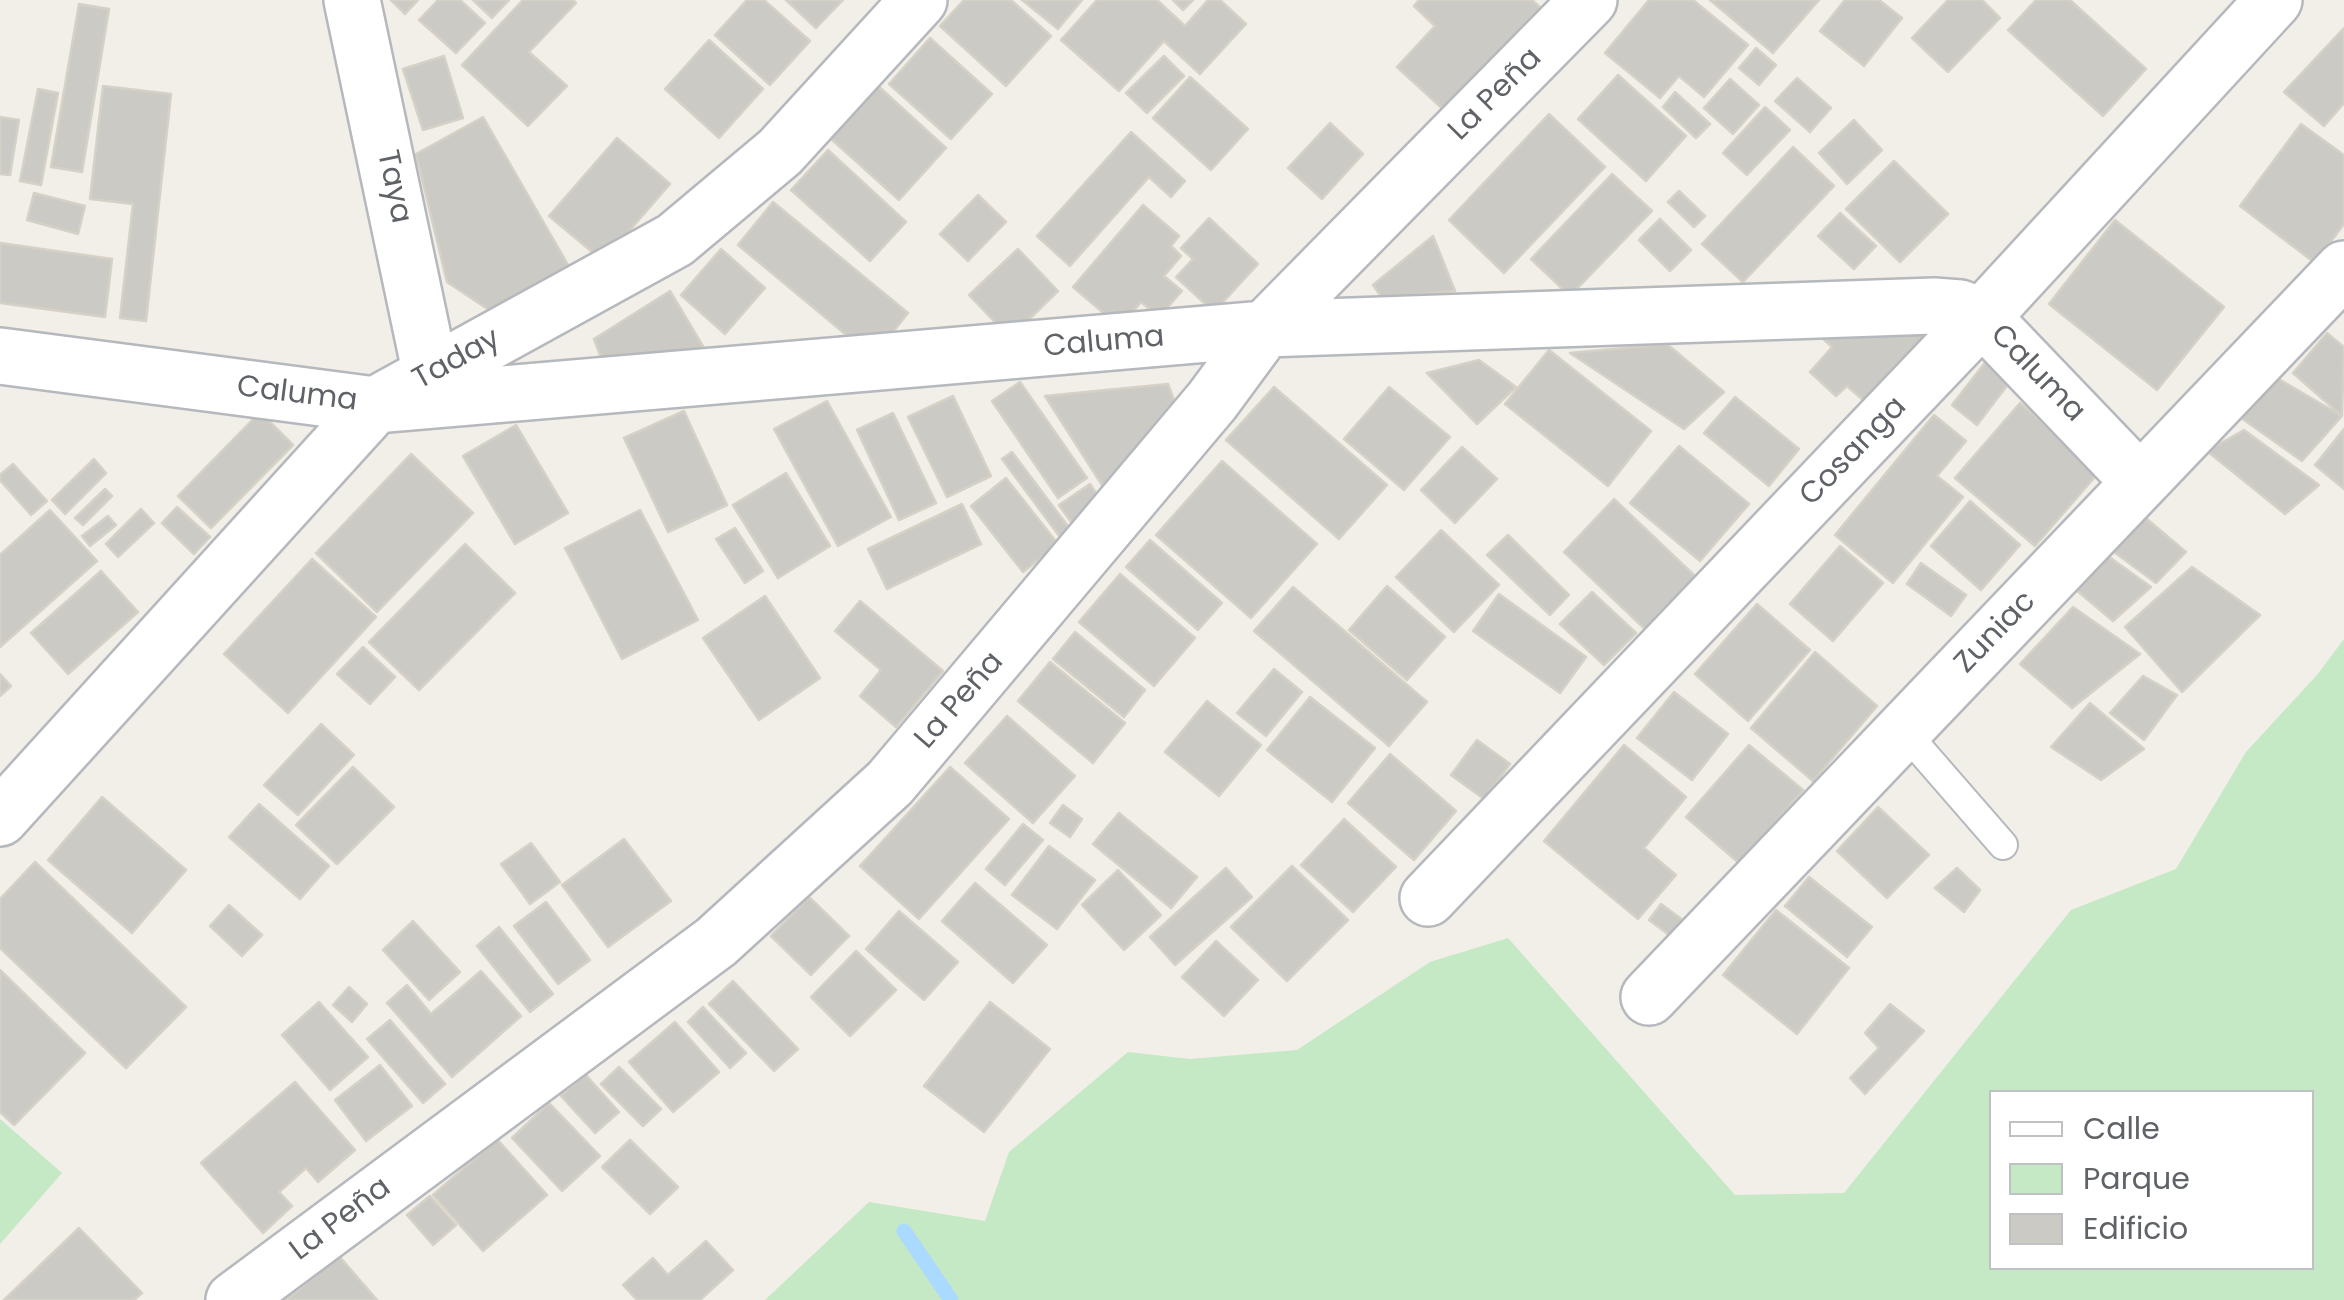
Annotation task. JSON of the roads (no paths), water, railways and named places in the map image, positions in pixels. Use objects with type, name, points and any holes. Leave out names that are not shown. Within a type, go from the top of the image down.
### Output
[{"type":"street","name":"Taya","points":[[352,0],[431,375]]},
{"type":"street","name":"Taday","points":[[0,818],[376,405],[674,240],[780,152],[919,0]]},
{"type":"street","name":"La Peña","points":[[234,1300],[716,942],[890,783],[1199,417],[1265,329],[1589,0]]},
{"type":"street","name":"Cosanga","points":[[1428,898],[1982,317],[2274,0]]},
{"type":"street","name":"Zuniac","points":[[1649,997],[2344,268]]},
{"type":"street","name":"Caluma","points":[[0,356],[376,405],[1265,329],[1934,306],[1960,308],[1982,317],[2140,482]]},
{"type":"lane","points":[[1903,730],[2003,845]]},
{"type":"waterway","points":[[904,1231],[951,1300]]}]
